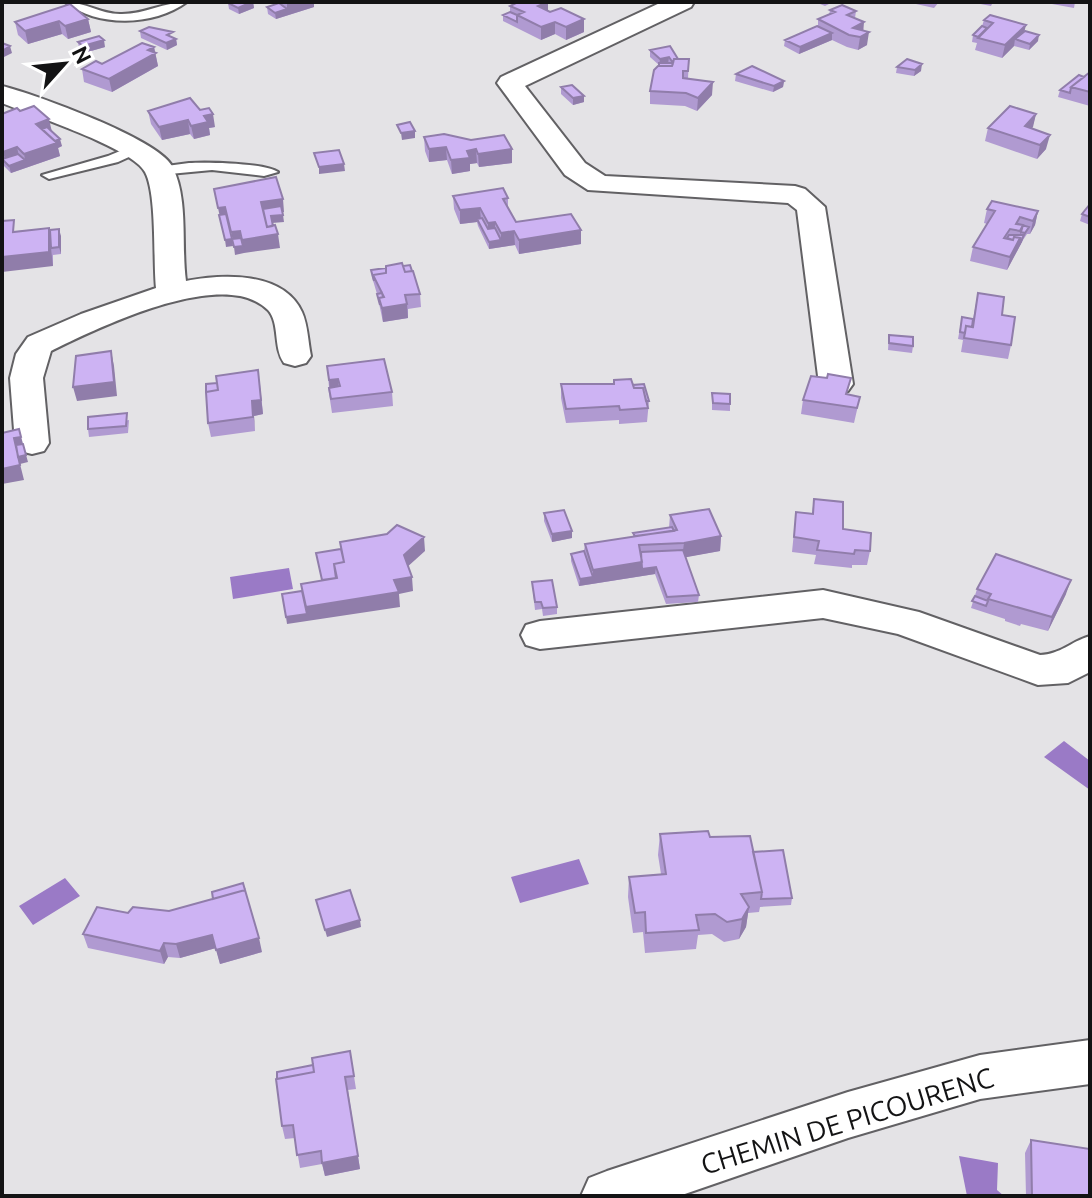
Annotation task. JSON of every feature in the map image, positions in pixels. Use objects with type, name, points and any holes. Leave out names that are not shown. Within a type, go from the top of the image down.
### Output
[{"type":"street","points":[[682,2],[510,83],[575,169],[598,184],[795,195],[811,207],[836,384]]},
{"type":"street","points":[[2,94],[137,148],[159,171],[166,192],[167,250],[172,293]]},
{"type":"street","points":[[32,443],[26,384],[29,355],[39,344],[125,305],[172,293],[243,284],[265,292],[285,308],[295,356]]},
{"type":"street","points":[[540,635],[823,604],[894,618],[1038,670],[1068,668],[1090,650]]},
{"type":"street","name":"CHEMIN DE PICOURENC","points":[[607,1196],[848,1115],[980,1077],[1090,1062]]},
{"type":"lane","points":[[71,2],[115,20],[128,20],[181,2]]},
{"type":"lane","points":[[49,175],[113,159],[137,148]]},
{"type":"lane","points":[[159,171],[202,166],[246,173],[271,172]]},
{"type":"shaded area","points":[[289,568],[293,589],[233,599],[230,577]]},
{"type":"shaded area","points":[[1064,741],[1090,761],[1090,790],[1044,757]]},
{"type":"shaded area","points":[[579,859],[589,884],[520,903],[511,877]]},
{"type":"shaded area","points":[[65,878],[80,896],[33,925],[19,906]]},
{"type":"shaded area","points":[[959,1156],[998,1163],[997,1190],[1004,1196],[967,1196]]},
{"type":"building","points":[[252,2],[238,8],[228,3]]},
{"type":"building","points":[[518,2],[548,2],[538,6],[550,12],[561,8],[584,19],[566,27],[555,22],[541,27],[517,15],[524,12],[510,6]]},
{"type":"building","points":[[279,3],[287,9],[275,13],[267,7]]},
{"type":"building","points":[[70,4],[88,19],[65,26],[59,21],[25,31],[15,22]]},
{"type":"building","points":[[842,5],[856,11],[847,15],[864,22],[853,28],[869,32],[860,37],[849,35],[818,19],[835,12],[830,10]]},
{"type":"building","points":[[510,12],[517,15],[517,22],[503,15]]},
{"type":"building","points":[[990,15],[1026,25],[1005,45],[978,38],[993,23],[984,20]]},
{"type":"building","points":[[817,26],[832,33],[800,47],[785,40]]},
{"type":"building","points":[[982,26],[987,28],[978,37],[973,35]]},
{"type":"building","points":[[149,27],[173,32],[167,35],[176,39],[166,43],[140,31]]},
{"type":"building","points":[[1025,31],[1039,35],[1030,44],[1015,39]]},
{"type":"building","points":[[99,36],[104,40],[83,46],[78,42]]},
{"type":"building","points":[[142,43],[154,47],[148,50],[156,53],[109,79],[82,69],[96,61],[102,64]]},
{"type":"building","points":[[670,46],[678,59],[674,59],[673,63],[669,57],[660,59],[650,50]]},
{"type":"building","points":[[674,59],[689,59],[688,71],[683,71],[683,78],[713,82],[698,98],[686,93],[650,91],[654,70],[658,66],[672,66]]},
{"type":"building","points":[[907,59],[922,64],[915,70],[897,67]]},
{"type":"building","points":[[659,63],[673,63],[672,66],[659,66]]},
{"type":"building","points":[[752,66],[784,81],[774,86],[736,74]]},
{"type":"building","points":[[1090,72],[1090,92],[1071,87]]},
{"type":"building","points":[[1079,75],[1084,77],[1071,87],[1070,93],[1060,90]]},
{"type":"building","points":[[572,85],[584,96],[573,98],[561,87]]},
{"type":"building","points":[[190,98],[200,110],[209,108],[213,114],[204,116],[208,122],[191,126],[188,120],[159,127],[148,111]]},
{"type":"building","points":[[34,106],[49,119],[36,124],[57,143],[24,154],[17,147],[3,152],[2,114]]},
{"type":"building","points":[[1010,106],[1036,114],[1025,126],[1050,135],[1040,145],[988,128]]},
{"type":"building","points":[[410,122],[415,131],[401,133],[397,125]]},
{"type":"building","points":[[47,127],[60,139],[55,141],[42,129]]},
{"type":"building","points":[[444,134],[471,140],[504,135],[512,149],[478,154],[476,149],[467,151],[470,158],[451,160],[446,147],[429,149],[424,137]]},
{"type":"building","points":[[339,150],[344,164],[319,167],[314,153]]},
{"type":"building","points":[[18,154],[25,160],[9,166],[2,159]]},
{"type":"building","points":[[276,177],[283,199],[261,202],[267,227],[275,225],[278,234],[242,240],[240,231],[231,232],[225,207],[218,208],[214,189]]},
{"type":"building","points":[[503,188],[508,198],[503,199],[516,222],[571,214],[581,230],[519,240],[514,231],[501,233],[495,222],[488,223],[480,208],[460,210],[453,196]]},
{"type":"building","points":[[992,201],[1038,211],[1033,221],[1020,217],[1016,224],[1023,225],[1020,231],[1010,229],[1004,238],[1020,238],[1010,257],[973,247],[995,211],[987,209]]},
{"type":"building","points":[[1090,204],[1090,217],[1082,214]]},
{"type":"building","points":[[281,206],[283,215],[271,216],[273,226],[267,227],[263,209]]},
{"type":"building","points":[[226,214],[232,239],[225,240],[219,215]]},
{"type":"building","points":[[482,218],[488,229],[495,228],[501,240],[489,242],[477,219]]},
{"type":"building","points":[[14,220],[13,232],[49,228],[49,252],[2,257],[2,221]]},
{"type":"building","points":[[59,229],[59,247],[51,248],[50,230]]},
{"type":"building","points":[[1009,235],[1024,235],[1019,245],[1020,238],[1014,237],[1013,240],[1007,238]]},
{"type":"building","points":[[241,238],[243,246],[234,247],[232,239]]},
{"type":"building","points":[[402,263],[405,272],[413,271],[420,294],[405,295],[407,304],[382,308],[379,298],[384,297],[373,275],[386,273],[386,266]]},
{"type":"building","points":[[410,265],[412,271],[405,272],[403,266]]},
{"type":"building","points":[[386,268],[386,273],[373,275],[374,281],[371,270]]},
{"type":"building","points":[[978,293],[1004,297],[1002,315],[1015,317],[1011,345],[964,338],[966,326],[973,327]]},
{"type":"building","points":[[962,317],[973,319],[972,327],[966,326],[965,333],[960,332]]},
{"type":"building","points":[[889,335],[913,337],[913,346],[889,343]]},
{"type":"building","points":[[111,351],[114,382],[73,387],[76,356]]},
{"type":"building","points":[[384,359],[392,392],[331,399],[329,388],[340,386],[338,379],[329,380],[327,366]]},
{"type":"building","points":[[258,370],[261,400],[252,401],[253,417],[208,423],[206,392],[218,390],[216,376]]},
{"type":"building","points":[[828,374],[851,378],[846,394],[860,397],[857,408],[803,400],[811,376],[827,378]]},
{"type":"building","points":[[631,379],[634,388],[643,388],[648,408],[566,409],[561,384],[614,384],[614,380]]},
{"type":"building","points":[[217,383],[218,390],[206,392],[206,384]]},
{"type":"building","points":[[644,384],[649,401],[646,401],[643,388],[634,388],[633,385]]},
{"type":"building","points":[[712,393],[730,394],[730,404],[713,403]]},
{"type":"building","points":[[127,413],[126,426],[88,429],[88,417]]},
{"type":"building","points":[[19,429],[21,437],[14,438],[20,465],[2,469],[2,433]]},
{"type":"building","points":[[23,444],[26,455],[18,457],[16,445]]},
{"type":"building","points":[[814,499],[843,502],[843,529],[871,533],[870,551],[855,550],[854,554],[817,550],[819,541],[794,537],[796,512],[813,514]]},
{"type":"building","points":[[709,509],[721,536],[684,543],[639,545],[642,562],[593,570],[585,544],[677,530],[670,515]]},
{"type":"building","points":[[564,510],[572,531],[552,534],[544,513]]},
{"type":"building","points":[[397,525],[424,537],[404,555],[412,577],[394,580],[399,592],[306,607],[301,584],[337,578],[334,564],[344,562],[340,542],[387,534]]},
{"type":"building","points":[[672,527],[674,531],[635,536],[633,533]]},
{"type":"building","points":[[341,549],[344,562],[334,564],[336,578],[322,580],[316,553]]},
{"type":"building","points":[[683,550],[699,595],[667,597],[656,567],[642,569],[641,552]]},
{"type":"building","points":[[584,551],[593,577],[580,579],[571,554]]},
{"type":"building","points":[[996,554],[1071,580],[1052,617],[988,599],[991,594],[977,589]]},
{"type":"building","points":[[552,580],[557,607],[543,608],[541,602],[535,602],[532,582]]},
{"type":"building","points":[[302,591],[307,614],[286,617],[282,594]]},
{"type":"building","points":[[975,596],[988,601],[986,606],[972,601]]},
{"type":"building","points":[[708,831],[710,837],[750,836],[762,892],[741,894],[749,907],[742,919],[727,922],[715,914],[696,915],[699,930],[646,933],[645,912],[635,913],[629,877],[666,874],[660,834]]},
{"type":"building","points":[[783,850],[792,898],[761,899],[753,852]]},
{"type":"building","points":[[243,883],[245,890],[213,899],[212,892]]},
{"type":"building","points":[[245,890],[259,938],[216,950],[212,935],[176,944],[164,943],[160,951],[83,934],[97,907],[128,913],[133,907],[169,911]]},
{"type":"building","points":[[350,890],[360,920],[325,930],[316,900]]},
{"type":"building","points":[[350,1051],[354,1076],[345,1077],[358,1156],[322,1163],[321,1151],[297,1155],[293,1125],[282,1126],[276,1079],[314,1072],[312,1058]]},
{"type":"building","points":[[313,1065],[314,1072],[277,1079],[277,1072]]},
{"type":"building","points":[[1031,1140],[1090,1149],[1090,1196],[1032,1196]]}]
